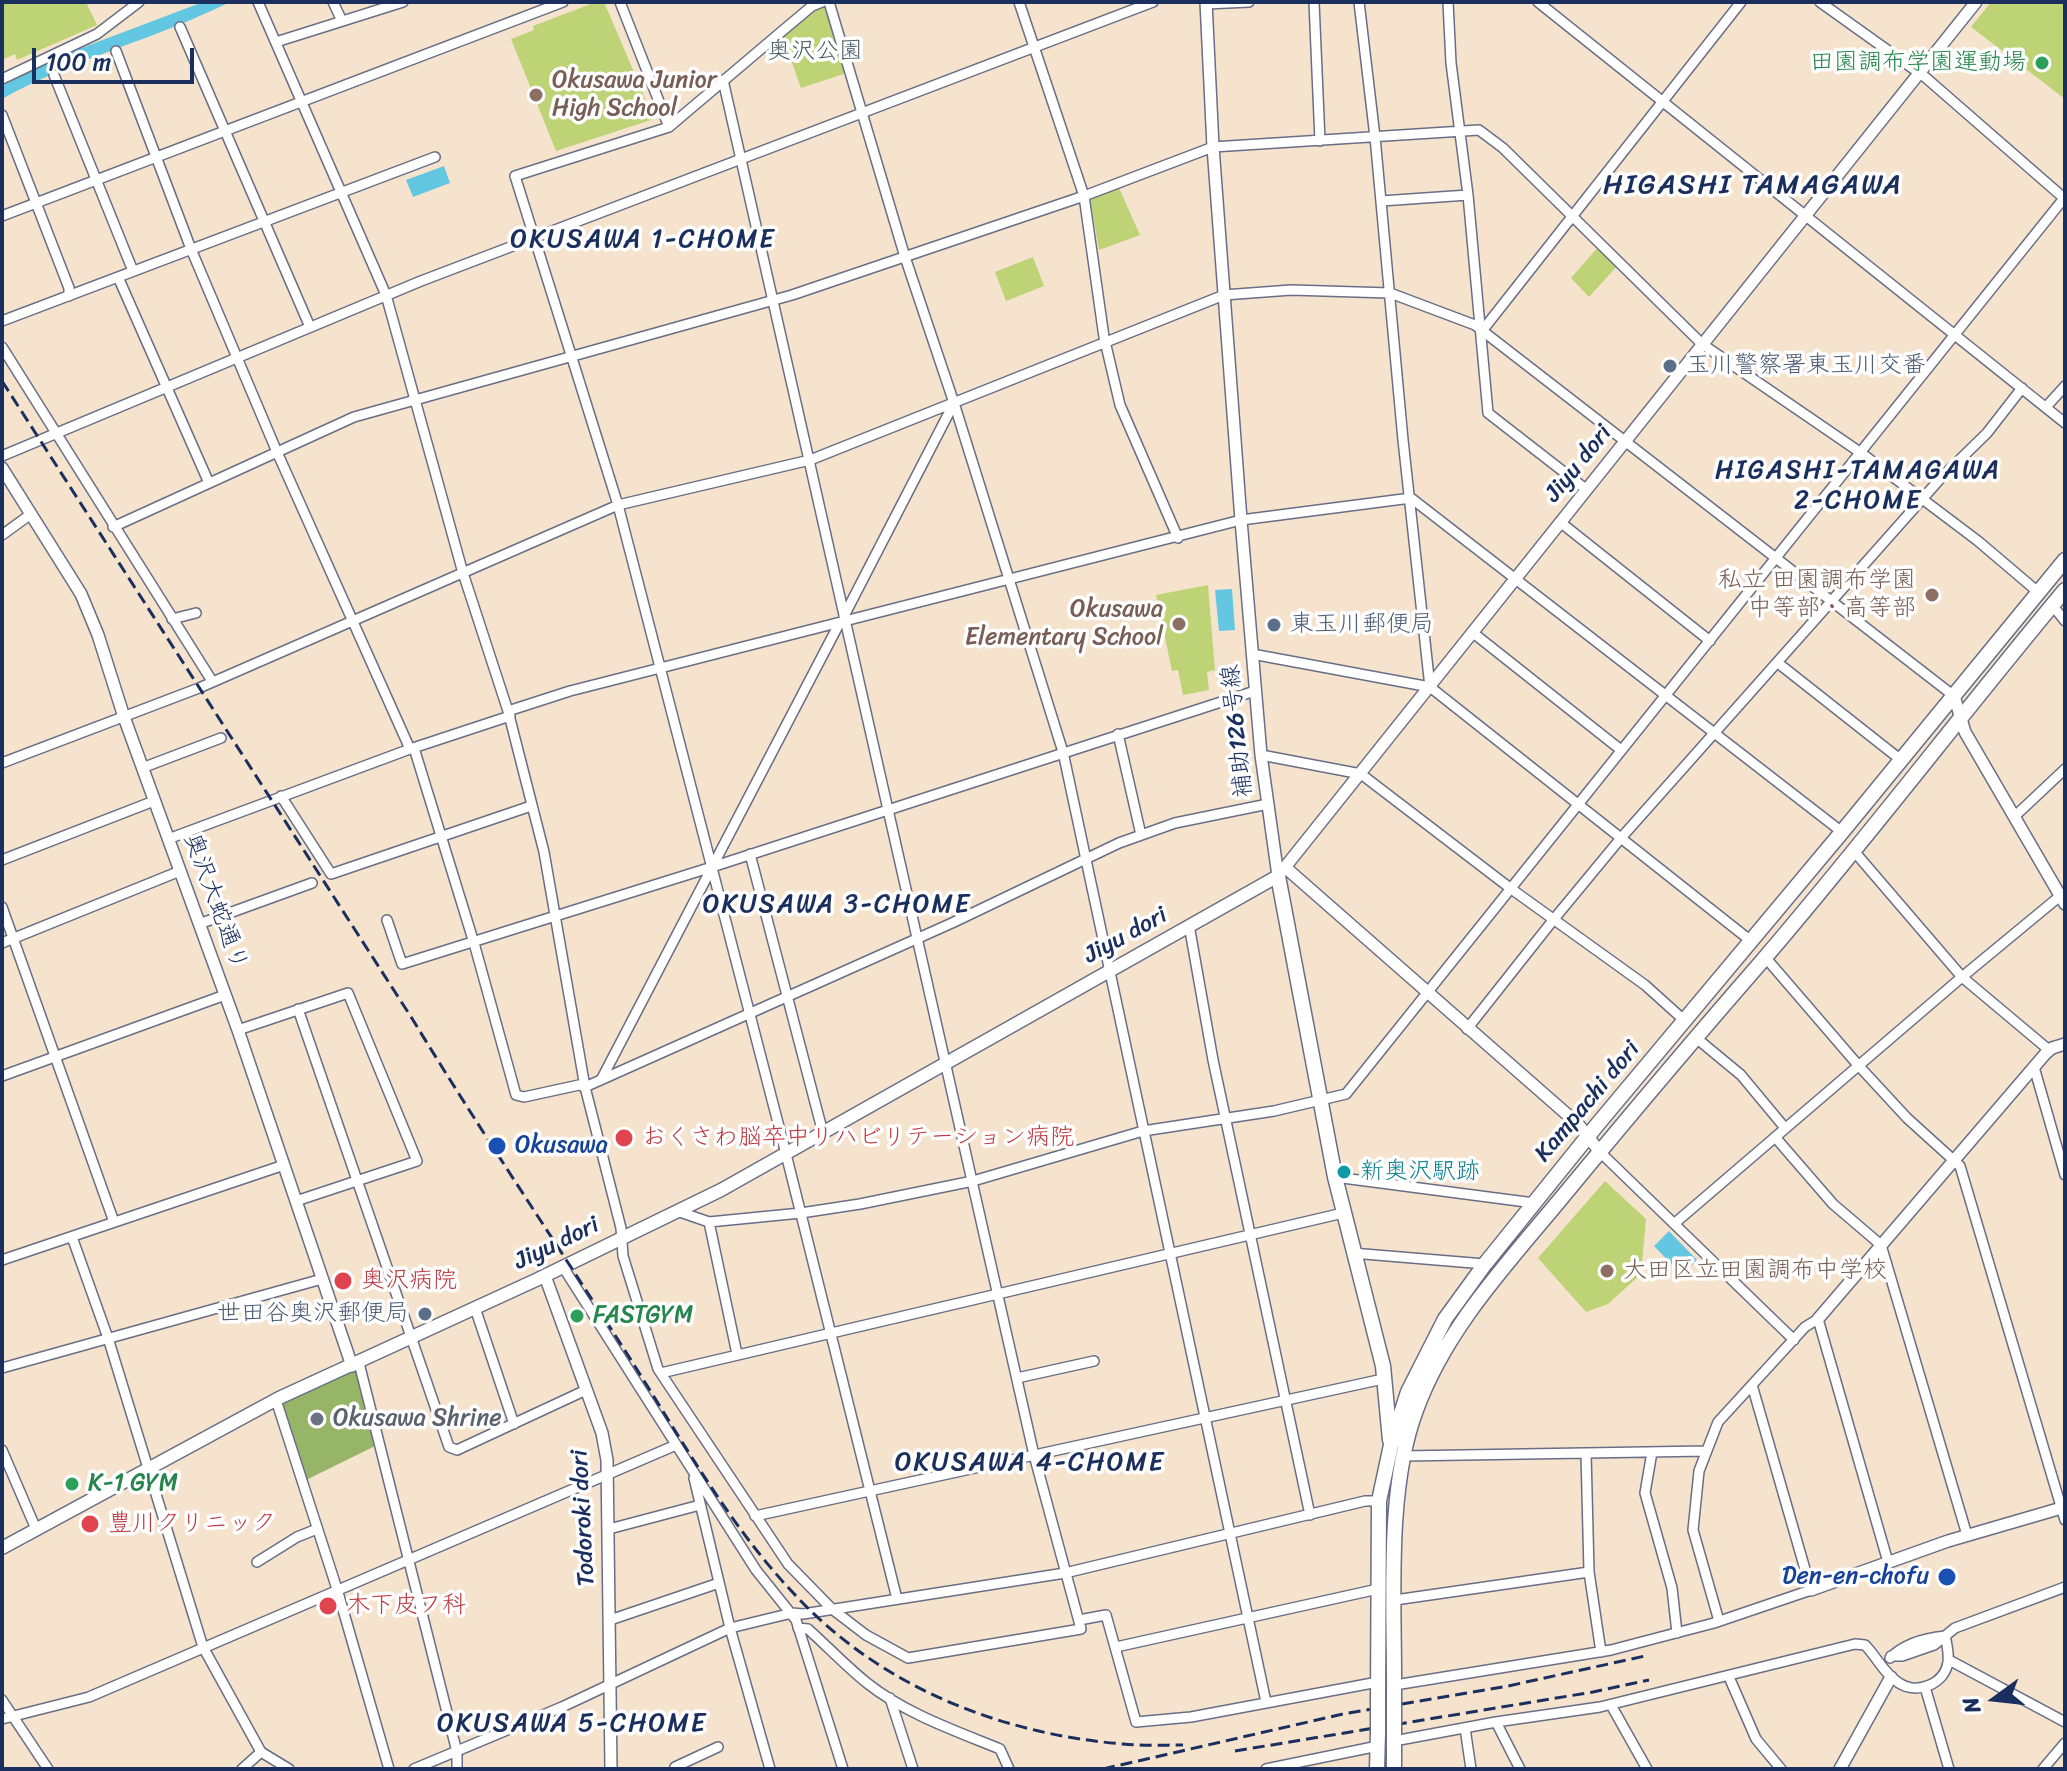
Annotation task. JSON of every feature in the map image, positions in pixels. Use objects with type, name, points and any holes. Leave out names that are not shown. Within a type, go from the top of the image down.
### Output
[{"type":"main road","name":"Kampachi dori","points":[[1377,1769],[1379,1501],[1391,1445],[1408,1392],[1429,1347],[1485,1264],[1534,1203],[2065,560]]},
{"type":"main road","name":"Kampachi dori","points":[[1394,1769],[1396,1521],[1403,1456],[1423,1392],[1465,1317],[2065,590]]},
{"type":"main road","name":"Jiyu dori","points":[[2,1548],[276,1400],[545,1276],[677,1211],[823,1133],[1282,872]]},
{"type":"main road","name":"補助126号線","points":[[1282,872],[1335,1177],[1383,1366],[1391,1445]]},
{"type":"street","points":[[2,79],[97,34],[139,2]]},
{"type":"street","points":[[258,2],[386,295],[463,573],[509,714],[544,852],[585,1087],[621,1228],[623,1256],[661,1373],[788,1564],[832,1609],[866,1635],[908,1658],[1081,1629],[1034,1455],[723,80]]},
{"type":"street","points":[[333,2],[342,21]]},
{"type":"street","points":[[276,42],[403,2]]},
{"type":"street","points":[[2,216],[563,2]]},
{"type":"street","points":[[620,2],[669,127]]},
{"type":"street","points":[[829,2],[905,257],[1063,752],[1266,1702]]},
{"type":"street","points":[[1019,2],[1084,196],[1106,342],[1120,405],[1178,538]]},
{"type":"street","points":[[2,456],[386,295],[1153,2]]},
{"type":"street","points":[[1206,3],[1249,2]]},
{"type":"street","points":[[1314,2],[1320,141]]},
{"type":"street","points":[[1359,2],[1430,687]]},
{"type":"street","points":[[1448,2],[1451,63],[1482,331]]},
{"type":"street","points":[[1538,2],[2065,423]]},
{"type":"street","points":[[1587,490],[1488,413],[1480,339],[1482,331],[1741,2]]},
{"type":"street","points":[[677,1211],[709,1222],[801,1213],[973,1181],[1143,1131],[1346,1094],[2065,198],[1919,73],[1820,2]]},
{"type":"street","points":[[814,3],[669,127],[515,176],[618,505],[786,1153],[897,1599]]},
{"type":"street","name":"補助126号線","points":[[1206,3],[1213,147],[1255,691],[1268,804],[1282,872]]},
{"type":"street","name":"Jiyu dori","points":[[1282,872],[1972,3]]},
{"type":"street","points":[[180,27],[310,327]]},
{"type":"street","points":[[116,51],[191,249],[237,358],[412,749],[474,943],[516,1095],[524,1097],[579,1085],[585,1087],[1141,835],[1175,823],[1268,804]]},
{"type":"street","points":[[54,75],[133,271]]},
{"type":"street","points":[[2,115],[69,288],[69,296]]},
{"type":"street","points":[[113,527],[354,417],[773,300],[1084,196],[1213,147],[1479,130],[1491,137],[1702,344],[1861,453],[1978,541],[2038,592]]},
{"type":"street","points":[[2,321],[435,157]]},
{"type":"street","points":[[1381,201],[1468,195]]},
{"type":"street","points":[[118,277],[209,483]]},
{"type":"street","points":[[2,763],[212,681],[618,505],[810,460],[1224,295],[1291,290],[1390,293],[1475,325],[1954,696],[1965,732],[2062,900],[1962,977],[1675,1223]]},
{"type":"street","points":[[2,347],[212,681]]},
{"type":"street","points":[[2046,407],[2065,386]]},
{"type":"street","points":[[1467,1029],[1621,838],[1940,479],[1987,433],[2022,388]]},
{"type":"street","points":[[601,1080],[954,403]]},
{"type":"street","name":"奥沢大蛇通り","points":[[2,468],[81,594],[98,635],[142,768],[238,1030],[322,1279],[356,1365]]},
{"type":"street","points":[[168,839],[570,691],[1241,520],[1411,498],[1842,832]]},
{"type":"street","points":[[2,535],[31,514]]},
{"type":"street","points":[[1560,522],[1710,641]]},
{"type":"street","points":[[2052,605],[2065,621]]},
{"type":"street","points":[[172,619],[196,613]]},
{"type":"street","points":[[1472,632],[1621,750]]},
{"type":"street","points":[[1252,654],[1430,687],[1751,941]]},
{"type":"street","points":[[1778,663],[1901,760]]},
{"type":"street","points":[[387,920],[402,964],[1255,691]]},
{"type":"street","points":[[1118,734],[1141,835]]},
{"type":"street","points":[[142,768],[221,738]]},
{"type":"street","points":[[1261,755],[1361,774],[1510,888],[1645,985],[1685,1021]]},
{"type":"street","points":[[2014,817],[2065,769]]},
{"type":"street","points":[[281,796],[331,874],[531,806]]},
{"type":"street","points":[[2,860],[154,801]]},
{"type":"street","points":[[1853,850],[1962,977],[2049,1050]]},
{"type":"street","points":[[750,854],[823,1133]]},
{"type":"street","points":[[2,943],[180,871]]},
{"type":"street","points":[[1282,872],[1589,1135],[1600,1152],[1794,1340]]},
{"type":"street","points":[[199,924],[312,883]]},
{"type":"street","points":[[2,907],[114,1222]]},
{"type":"street","points":[[1189,925],[1225,1118],[1310,1515]]},
{"type":"street","points":[[1394,1691],[1601,1652],[1677,1633],[1967,1535],[2064,1512],[1961,1169],[1907,1118],[1858,1065],[1765,957]]},
{"type":"street","points":[[238,1030],[348,993],[417,1161],[296,1201]]},
{"type":"street","points":[[2,1076],[225,995]]},
{"type":"street","points":[[298,1009],[449,1447],[457,1450],[586,1390]]},
{"type":"street","points":[[1695,1037],[1741,1075],[1785,1128]]},
{"type":"street","points":[[1719,1621],[1693,1530],[1699,1471],[1718,1422],[1805,1327],[1818,1319],[2049,1050],[2065,1044]]},
{"type":"street","points":[[2034,1067],[2062,1152],[2065,1175]]},
{"type":"street","points":[[1775,1137],[1833,1204],[1881,1245],[1967,1535]]},
{"type":"street","points":[[2,1260],[284,1165]]},
{"type":"street","points":[[1335,1177],[1534,1203]]},
{"type":"street","points":[[661,1373],[1343,1213]]},
{"type":"street","points":[[709,1222],[737,1354]]},
{"type":"street","points":[[72,1237],[108,1338],[203,1647],[261,1752],[289,1769]]},
{"type":"street","points":[[1352,1253],[1485,1264]]},
{"type":"street","points":[[563,1267],[756,1570],[792,1613],[843,1769]]},
{"type":"street","name":"Todoroki dori","points":[[545,1276],[602,1433],[608,1474],[611,1769]]},
{"type":"street","points":[[2,1368],[322,1279]]},
{"type":"street","points":[[475,1308],[514,1424]]},
{"type":"street","points":[[1818,1319],[1888,1562]]},
{"type":"street","points":[[1017,1378],[1094,1361]]},
{"type":"street","points":[[356,1365],[409,1559],[457,1752],[457,1769]]},
{"type":"street","points":[[755,1516],[1383,1379]]},
{"type":"street","points":[[1752,1385],[1811,1590]]},
{"type":"street","points":[[276,1400],[337,1589],[389,1769]]},
{"type":"street","points":[[2,1719],[89,1697],[676,1445]]},
{"type":"street","points":[[2,1450],[36,1529]]},
{"type":"street","points":[[1403,1456],[1706,1451]]},
{"type":"street","points":[[1652,1452],[1645,1493],[1672,1588],[1677,1633]]},
{"type":"street","points":[[1586,1453],[1589,1572],[1601,1652]]},
{"type":"street","points":[[692,1468],[730,1628],[770,1769]]},
{"type":"street","points":[[414,1769],[611,1685],[730,1628],[792,1613],[1065,1573],[1365,1501],[1379,1501]]},
{"type":"street","points":[[609,1529],[700,1505]]},
{"type":"street","points":[[257,1562],[297,1537],[317,1529]]},
{"type":"street","points":[[1395,1600],[1589,1572]]},
{"type":"street","points":[[610,1620],[719,1583]]},
{"type":"street","points":[[1883,1665],[1891,1656],[1902,1656],[1934,1645],[1955,1628],[2065,1587]]},
{"type":"street","points":[[1116,1647],[1378,1589]]},
{"type":"street","points":[[1079,1620],[1106,1615],[1136,1722],[1191,1717],[1378,1682]]},
{"type":"street","points":[[798,1628],[808,1629],[869,1685],[890,1698],[918,1714],[1000,1749],[1009,1769]]},
{"type":"street","points":[[1394,1736],[1611,1705],[1855,1644],[1865,1645],[1891,1677],[1905,1686],[1925,1687],[1943,1675],[1949,1660],[1945,1636]]},
{"type":"street","points":[[1949,1660],[2065,1722]]},
{"type":"street","points":[[1729,1677],[1756,1739],[1781,1769]]},
{"type":"street","points":[[1840,1769],[1891,1677]]},
{"type":"street","points":[[1925,1687],[1949,1769]]},
{"type":"street","points":[[890,1698],[913,1769]]},
{"type":"street","points":[[2,1700],[48,1769]]},
{"type":"street","points":[[1611,1705],[1647,1769]]},
{"type":"street","points":[[1496,1722],[1520,1769]]},
{"type":"street","points":[[1465,1728],[1471,1769]]},
{"type":"street","points":[[1266,1769],[1378,1739]]},
{"type":"street","points":[[2043,1769],[2065,1743]]},
{"type":"street","points":[[675,1767],[718,1747]]},
{"type":"street","points":[[242,1769],[261,1752]]},
{"type":"green space","points":[[2,2],[86,2],[97,25],[17,60],[15,54],[2,60]]},
{"type":"green space","points":[[596,2],[604,2],[654,119],[556,151],[511,39],[534,30],[533,26]]},
{"type":"green space","name":"田園調布学園運動場","points":[[1991,2],[2065,2],[2065,99],[1971,27]]},
{"type":"green space","name":"奥沢公園","points":[[821,4],[827,8],[850,72],[801,88],[781,32]]},
{"type":"green space","points":[[1119,188],[1140,235],[1099,250],[1090,199]]},
{"type":"green space","points":[[1600,245],[1619,264],[1589,297],[1571,278]]},
{"type":"green space","points":[[1033,257],[1044,286],[1006,301],[995,272]]},
{"type":"green space","points":[[1208,585],[1215,670],[1207,672],[1209,690],[1183,695],[1178,670],[1172,671],[1156,595]]},
{"type":"green space","points":[[1605,1181],[1646,1219],[1641,1274],[1608,1304],[1586,1312],[1538,1258]]},
{"type":"green space","points":[[356,1368],[375,1446],[306,1480],[281,1402]]},
{"type":"water","points":[[203,2],[230,2],[58,72],[2,99],[2,86],[55,58]]},
{"type":"water","points":[[444,166],[450,183],[413,197],[406,180]]},
{"type":"water","points":[[1232,589],[1235,630],[1219,631],[1215,590]]},
{"type":"water","points":[[1669,1231],[1697,1260],[1682,1275],[1654,1246]]},
{"type":"railway","points":[[2,381],[704,1477],[773,1571],[832,1630],[868,1658],[947,1701],[1033,1730],[1078,1739],[1130,1745],[1183,1745]]},
{"type":"railway","points":[[1103,1769],[1343,1714],[1508,1686],[1645,1656]]},
{"type":"railway","points":[[1235,1751],[1649,1680]]},
{"type":"place","name":"田園調布学園運動場","points":[[2042,63]]},
{"type":"place","name":"Okusawa Junior High School","points":[[536,95]]},
{"type":"place","name":"玉川警察署東玉川交番","points":[[1670,366]]},
{"type":"place","name":"私立 田園調布学園 中等部・高等部","points":[[1932,595]]},
{"type":"place","name":"Okusawa Elementary School","points":[[1179,624]]},
{"type":"place","name":"東玉川郵便局","points":[[1274,625]]},
{"type":"place","name":"おくさわ脳卒中リハビリテーション病院","points":[[624,1138]]},
{"type":"place","name":"Okusawa","points":[[497,1146]]},
{"type":"place","name":"新奥沢駅跡","points":[[1344,1172]]},
{"type":"place","name":"大田区立田園調布中学校","points":[[1607,1271]]},
{"type":"place","name":"奥沢病院","points":[[343,1281]]},
{"type":"place","name":"世田谷奥沢郵便局","points":[[425,1314]]},
{"type":"place","name":"FASTGYM","points":[[577,1316]]},
{"type":"place","name":"Okusawa Shrine","points":[[317,1419]]},
{"type":"place","name":"K-1 GYM","points":[[72,1484]]},
{"type":"place","name":"豊川クリニック","points":[[90,1524]]},
{"type":"place","name":"Den-en-chofu","points":[[1947,1577]]},
{"type":"place","name":"木下皮フ科","points":[[328,1606]]},
{"type":"district","name":"HIGASHI TAMAGAWA","points":[[1753,186]]},
{"type":"district","name":"OKUSAWA 1-CHOME","points":[[643,240]]},
{"type":"district","name":"HIGASHI-TAMAGAWA 2-CHOME","points":[[1858,486]]},
{"type":"district","name":"OKUSAWA 3-CHOME","points":[[837,905]]},
{"type":"district","name":"OKUSAWA 4-CHOME","points":[[1030,1463]]},
{"type":"district","name":"OKUSAWA 5-CHOME","points":[[572,1724]]}]
